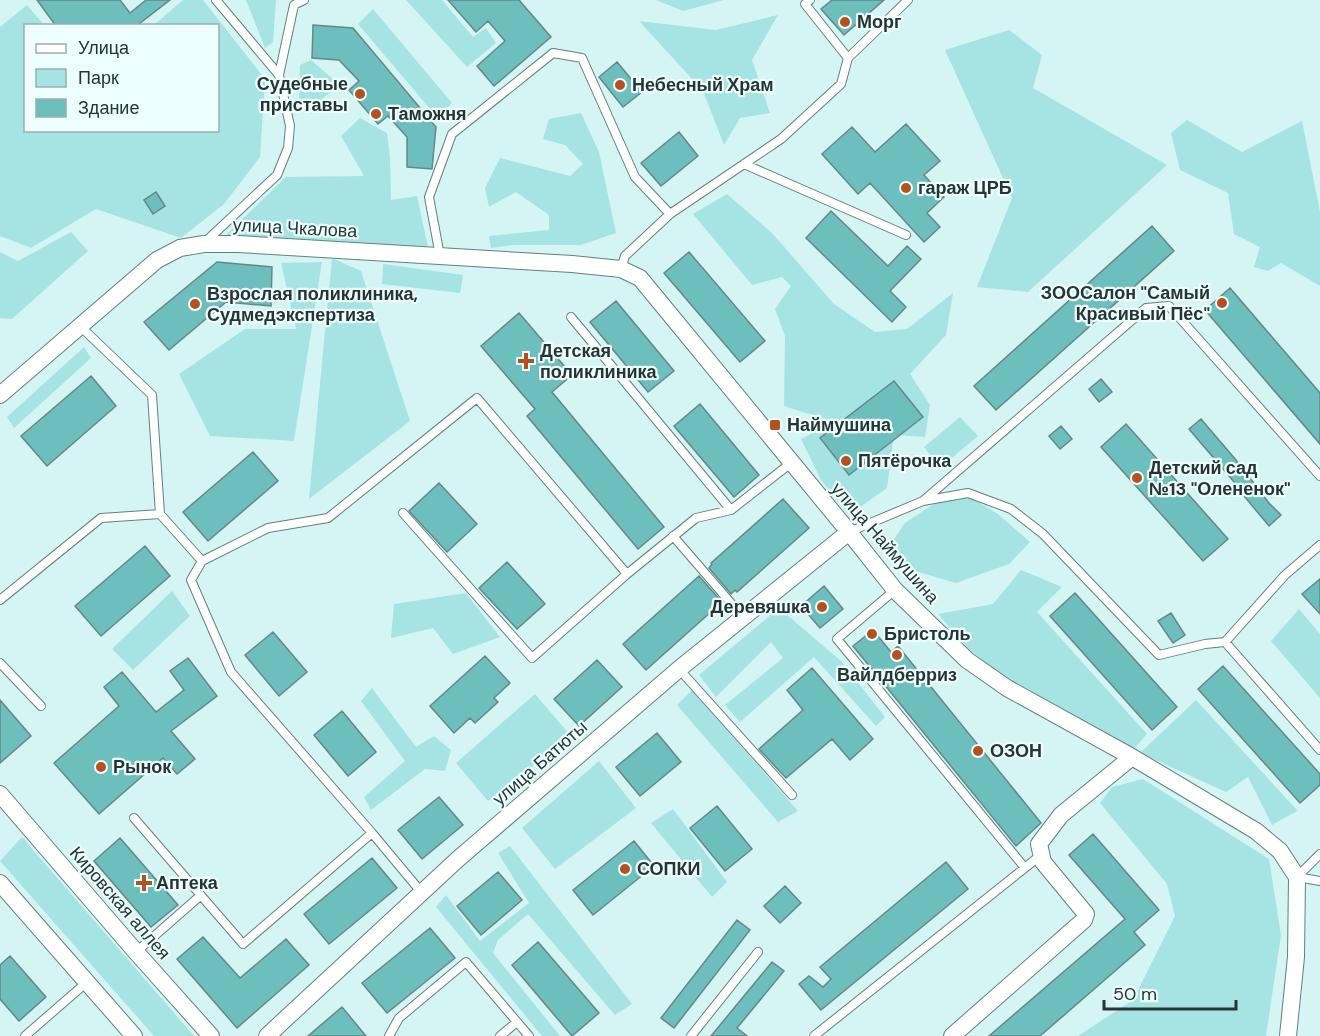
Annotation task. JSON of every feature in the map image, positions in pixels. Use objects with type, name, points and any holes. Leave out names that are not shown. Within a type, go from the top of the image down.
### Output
[{"type":"street","name":"улица Чкалова","points":[[0,395],[157,260],[180,248],[204,244],[250,245],[572,264],[621,269],[640,278]]},
{"type":"street","name":"улица Наймушина","points":[[640,278],[895,590],[967,660],[1007,688],[1132,757],[1256,831],[1280,851],[1297,877]]},
{"type":"street","name":"улица Батюты","points":[[267,1036],[467,852],[679,669],[849,532]]},
{"type":"street","points":[[952,1036],[1084,920],[1086,914],[1042,862],[1039,844],[1060,815],[1132,757]]},
{"type":"street","name":"Кировская аллея","points":[[0,794],[211,1036]]},
{"type":"street","points":[[1288,1036],[1296,957],[1297,877]]},
{"type":"street","points":[[0,883],[134,1036]]},
{"type":"lane","points":[[216,0],[279,75]]},
{"type":"lane","points":[[204,244],[277,175],[288,148],[290,126],[279,75],[294,5],[304,0]]},
{"type":"lane","points":[[810,0],[805,4],[848,58]]},
{"type":"lane","points":[[621,269],[625,256],[670,214],[781,139],[841,84],[848,58],[908,0]]},
{"type":"lane","points":[[440,256],[429,197],[452,134],[553,53],[582,58],[635,177],[670,214]]},
{"type":"lane","points":[[744,164],[906,235]]},
{"type":"lane","points":[[923,501],[1146,308],[1169,306],[1320,476]]},
{"type":"lane","points":[[571,317],[731,510]]},
{"type":"lane","points":[[80,326],[152,394],[160,514],[202,561]]},
{"type":"lane","points":[[422,893],[231,672],[191,580],[202,561],[268,528],[328,518],[477,398],[627,574]]},
{"type":"lane","points":[[403,513],[532,658],[627,574],[696,518],[731,510],[791,463]]},
{"type":"lane","points":[[849,532],[923,501],[968,493],[1011,509],[1043,534],[1159,655],[1205,644],[1225,642],[1286,575],[1320,545]]},
{"type":"lane","points":[[0,600],[101,518],[160,514]]},
{"type":"lane","points":[[673,536],[743,617]]},
{"type":"lane","points":[[895,590],[837,639],[1025,868]]},
{"type":"lane","points":[[1225,642],[1320,750]]},
{"type":"lane","points":[[0,663],[41,706]]},
{"type":"lane","points":[[679,669],[792,795]]},
{"type":"lane","points":[[134,818],[243,944],[372,833]]},
{"type":"lane","points":[[1297,877],[1320,854]]},
{"type":"lane","points":[[814,1036],[1041,855]]},
{"type":"lane","points":[[1297,877],[1320,881]]},
{"type":"lane","points":[[136,952],[200,896]]},
{"type":"lane","points":[[691,1036],[758,952]]},
{"type":"lane","points":[[389,1036],[399,1018],[466,962],[529,1036]]},
{"type":"lane","points":[[25,1036],[87,982]]},
{"type":"lane","points":[[500,1036],[517,1022]]},
{"type":"green space","points":[[183,0],[203,0],[265,79],[260,157],[224,204],[181,238],[96,209],[31,248],[0,236],[0,27],[27,5],[43,24],[24,24],[24,132],[219,132],[219,24],[155,24]]},
{"type":"green space","points":[[246,0],[276,0],[273,42],[265,48]]},
{"type":"green space","points":[[406,0],[442,0],[473,37],[486,28],[496,43],[467,67]]},
{"type":"green space","points":[[656,0],[724,0],[683,11]]},
{"type":"green space","points":[[373,9],[452,103],[437,117],[358,24]]},
{"type":"green space","points":[[778,15],[752,60],[770,113],[740,118],[724,145],[703,91],[639,21],[716,30]]},
{"type":"green space","points":[[1009,30],[1042,55],[1033,88],[1167,165],[1028,292],[977,287],[1012,198],[945,50]]},
{"type":"green space","points":[[311,60],[340,85],[309,109],[299,109],[300,65]]},
{"type":"green space","points":[[581,113],[599,152],[616,233],[581,245],[513,245],[491,248],[489,236],[549,230],[549,215],[516,192],[489,207],[485,188],[500,158],[570,176],[583,164],[565,145],[543,139],[549,119]]},
{"type":"green space","points":[[360,118],[387,133],[391,200],[417,196],[428,247],[226,235],[286,177],[364,176],[341,136]]},
{"type":"green space","points":[[1187,120],[1242,152],[1302,121],[1320,212],[1320,286],[1281,263],[1268,271],[1254,267],[1260,247],[1234,234],[1228,193],[1180,170],[1171,133]]},
{"type":"green space","points":[[727,194],[772,233],[834,304],[875,332],[907,329],[953,293],[946,335],[910,374],[930,405],[925,437],[894,435],[887,488],[849,515],[821,480],[801,439],[834,422],[784,406],[785,336],[775,309],[791,286],[782,277],[752,285],[693,214]]},
{"type":"green space","points":[[71,232],[88,251],[12,319],[0,318],[0,252],[18,261]]},
{"type":"green space","points":[[332,258],[361,271],[410,421],[309,499]]},
{"type":"green space","points":[[322,262],[294,441],[210,436],[179,374],[245,329],[296,329],[281,263]]},
{"type":"green space","points":[[383,264],[463,275],[460,293],[382,284]]},
{"type":"green space","points":[[84,347],[91,358],[14,428],[7,417]]},
{"type":"green space","points":[[960,417],[978,436],[940,468],[924,447]]},
{"type":"green space","points":[[968,496],[998,514],[1030,542],[1009,564],[956,583],[898,566],[890,559],[888,548],[905,523],[937,502]]},
{"type":"green space","points":[[1021,570],[1062,587],[1037,612],[1147,734],[1133,750],[1003,677],[968,648],[938,614],[993,604]]},
{"type":"green space","points":[[172,591],[190,616],[133,670],[112,649]]},
{"type":"green space","points":[[466,593],[500,637],[453,654],[433,628],[391,638],[394,604]]},
{"type":"green space","points":[[779,608],[841,661],[885,717],[876,726],[814,657],[740,722],[725,705],[783,658],[771,642],[716,697],[699,675]]},
{"type":"green space","points":[[1299,609],[1320,634],[1320,698],[1271,641]]},
{"type":"green space","points":[[372,688],[416,747],[434,736],[451,750],[445,771],[425,769],[371,810],[364,797],[405,761],[361,701]]},
{"type":"green space","points":[[692,690],[798,811],[778,822],[677,705]]},
{"type":"green space","points":[[535,694],[571,736],[488,801],[456,763]]},
{"type":"green space","points":[[1196,700],[1297,811],[1272,825],[1248,777],[1226,792],[1140,753]]},
{"type":"green space","points":[[599,761],[636,808],[555,869],[522,828]]},
{"type":"green space","points":[[1143,779],[1269,859],[1281,935],[1266,1036],[1078,1036],[1133,1000],[1175,916],[1167,884],[1100,803],[1112,787]]},
{"type":"green space","points":[[673,809],[727,882],[712,897],[651,823]]},
{"type":"green space","points":[[22,837],[194,1036],[154,1036],[0,861]]},
{"type":"green space","points":[[510,846],[632,1004],[615,1015],[528,914],[498,940],[493,953],[560,1036],[542,1036],[436,907],[446,895],[480,941],[529,903],[498,853]]},
{"type":"building","points":[[37,0],[120,0],[130,13],[146,0],[170,0],[139,24],[55,24]]},
{"type":"building","points":[[448,0],[519,0],[551,37],[494,86],[477,66],[505,41],[488,21],[476,32]]},
{"type":"building","name":"Морг","points":[[832,0],[884,0],[844,35],[821,9]]},
{"type":"building","points":[[313,25],[353,28],[436,127],[432,169],[407,167],[407,137],[388,116],[378,124],[349,90],[359,81],[339,60],[312,58]]},
{"type":"building","name":"Небесный Храм","points":[[617,62],[642,92],[623,107],[599,77]]},
{"type":"building","name":"гараж ЦРБ","points":[[906,124],[940,161],[924,175],[944,197],[927,213],[940,227],[924,242],[870,183],[858,194],[822,154],[852,127],[875,152]]},
{"type":"building","points":[[679,132],[698,156],[661,186],[641,163]]},
{"type":"building","points":[[156,192],[165,206],[153,214],[144,200]]},
{"type":"building","name":"гараж ЦРБ","points":[[831,211],[888,266],[907,246],[921,259],[890,291],[906,307],[892,322],[806,238]]},
{"type":"building","points":[[1152,226],[1174,251],[996,410],[974,386]]},
{"type":"building","points":[[689,252],[765,341],[740,362],[664,273]]},
{"type":"building","name":"Взрослая поликлиника, Судмедэкспертиза","points":[[217,262],[272,267],[271,306],[226,302],[169,350],[144,322]]},
{"type":"building","points":[[1230,288],[1320,393],[1320,444],[1205,310]]},
{"type":"building","points":[[616,301],[674,371],[648,392],[590,322]]},
{"type":"building","points":[[519,313],[572,375],[552,392],[664,527],[638,549],[527,416],[535,409],[481,346]]},
{"type":"building","points":[[91,376],[116,406],[47,466],[21,436]]},
{"type":"building","points":[[1101,379],[1112,392],[1099,402],[1089,389]]},
{"type":"building","points":[[894,381],[923,417],[849,475],[820,438]]},
{"type":"building","points":[[700,404],[759,475],[734,497],[674,426]]},
{"type":"building","points":[[1201,419],[1281,515],[1269,526],[1189,429]]},
{"type":"building","points":[[1126,424],[1228,539],[1203,561],[1101,447]]},
{"type":"building","points":[[1061,426],[1072,439],[1060,449],[1049,436]]},
{"type":"building","points":[[253,452],[278,481],[208,541],[183,512]]},
{"type":"building","points":[[439,483],[477,524],[447,552],[409,511]]},
{"type":"building","points":[[783,499],[809,528],[737,592],[735,590],[731,594],[709,568],[711,563]]},
{"type":"building","points":[[145,546],[170,576],[101,636],[75,606]]},
{"type":"building","points":[[507,562],[545,604],[517,629],[479,588]]},
{"type":"building","points":[[699,576],[722,602],[646,670],[623,644]]},
{"type":"building","points":[[1320,579],[1320,614],[1302,594]]},
{"type":"building","name":"Деревяшка","points":[[824,586],[843,609],[820,628],[801,606]]},
{"type":"building","points":[[1075,593],[1177,707],[1152,730],[1050,616]]},
{"type":"building","points":[[1171,613],[1185,635],[1173,643],[1158,621]]},
{"type":"building","points":[[873,630],[891,652],[898,646],[1041,823],[1016,846],[853,646]]},
{"type":"building","points":[[273,632],[307,672],[279,696],[245,655]]},
{"type":"building","points":[[485,656],[510,683],[494,698],[498,702],[475,723],[470,718],[454,733],[430,706]]},
{"type":"building","points":[[188,658],[217,696],[171,731],[195,759],[177,774],[163,758],[99,814],[54,763],[119,706],[104,687],[122,672],[156,712],[184,690],[170,671]]},
{"type":"building","points":[[597,660],[622,687],[579,726],[554,699]]},
{"type":"building","points":[[1223,666],[1320,774],[1320,785],[1300,803],[1198,689]]},
{"type":"building","points":[[812,668],[873,739],[850,760],[832,739],[786,778],[759,749],[803,710],[787,690]]},
{"type":"building","points":[[0,700],[31,736],[0,763]]},
{"type":"building","points":[[342,711],[376,752],[348,776],[314,735]]},
{"type":"building","points":[[657,733],[681,762],[640,796],[616,767]]},
{"type":"building","points":[[439,797],[463,825],[422,859],[398,830]]},
{"type":"building","points":[[717,806],[752,849],[725,871],[690,828]]},
{"type":"building","points":[[1093,834],[1159,910],[1134,932],[1145,945],[1040,1036],[989,1036],[1125,919],[1069,855]]},
{"type":"building","points":[[120,838],[178,905],[151,927],[94,861]]},
{"type":"building","points":[[634,841],[654,866],[593,915],[573,890]]},
{"type":"building","points":[[372,858],[397,888],[329,944],[304,914]]},
{"type":"building","points":[[946,862],[968,889],[821,1010],[799,984],[809,976],[823,987],[831,979],[820,967]]},
{"type":"building","points":[[498,872],[522,900],[481,935],[457,906]]},
{"type":"building","points":[[785,886],[801,903],[780,923],[764,906]]},
{"type":"building","points":[[737,920],[750,930],[674,1028],[661,1018]]},
{"type":"building","points":[[430,928],[455,958],[387,1013],[362,983]]},
{"type":"building","points":[[203,937],[240,978],[286,939],[309,965],[237,1028],[177,959]]},
{"type":"building","points":[[538,942],[599,1013],[572,1036],[512,965]]},
{"type":"building","points":[[10,956],[46,997],[19,1021],[0,999],[0,965]]},
{"type":"building","points":[[772,962],[784,971],[737,1028],[747,1036],[711,1036]]},
{"type":"building","points":[[342,1007],[366,1036],[308,1036]]},
{"type":"place","name":"Морг","points":[[845,22]]},
{"type":"place","name":"Небесный Храм","points":[[620,85]]},
{"type":"place","name":"Судебные приставы","points":[[360,94]]},
{"type":"place","name":"Таможня","points":[[376,114]]},
{"type":"place","name":"гараж ЦРБ","points":[[906,188]]},
{"type":"place","name":"ЗООСалон \"Самый Красивый Пёс\"","points":[[1222,303]]},
{"type":"place","name":"Взрослая поликлиника, Судмедэкспертиза","points":[[195,304]]},
{"type":"place","name":"Детская поликлиника","points":[[526,361]]},
{"type":"place","name":"Наймушина","points":[[775,425]]},
{"type":"place","name":"Пятёрочка","points":[[846,461]]},
{"type":"place","name":"Детский сад №13 \"Олененок\"","points":[[1137,478]]},
{"type":"place","name":"Деревяшка","points":[[822,607]]},
{"type":"place","name":"Бристоль","points":[[872,634]]},
{"type":"place","name":"Вайлдберриз","points":[[897,655]]},
{"type":"place","name":"ОЗОН","points":[[978,751]]},
{"type":"place","name":"Рынок","points":[[101,767]]},
{"type":"place","name":"СОПКИ","points":[[625,869]]},
{"type":"place","name":"Аптека","points":[[144,883]]}]
